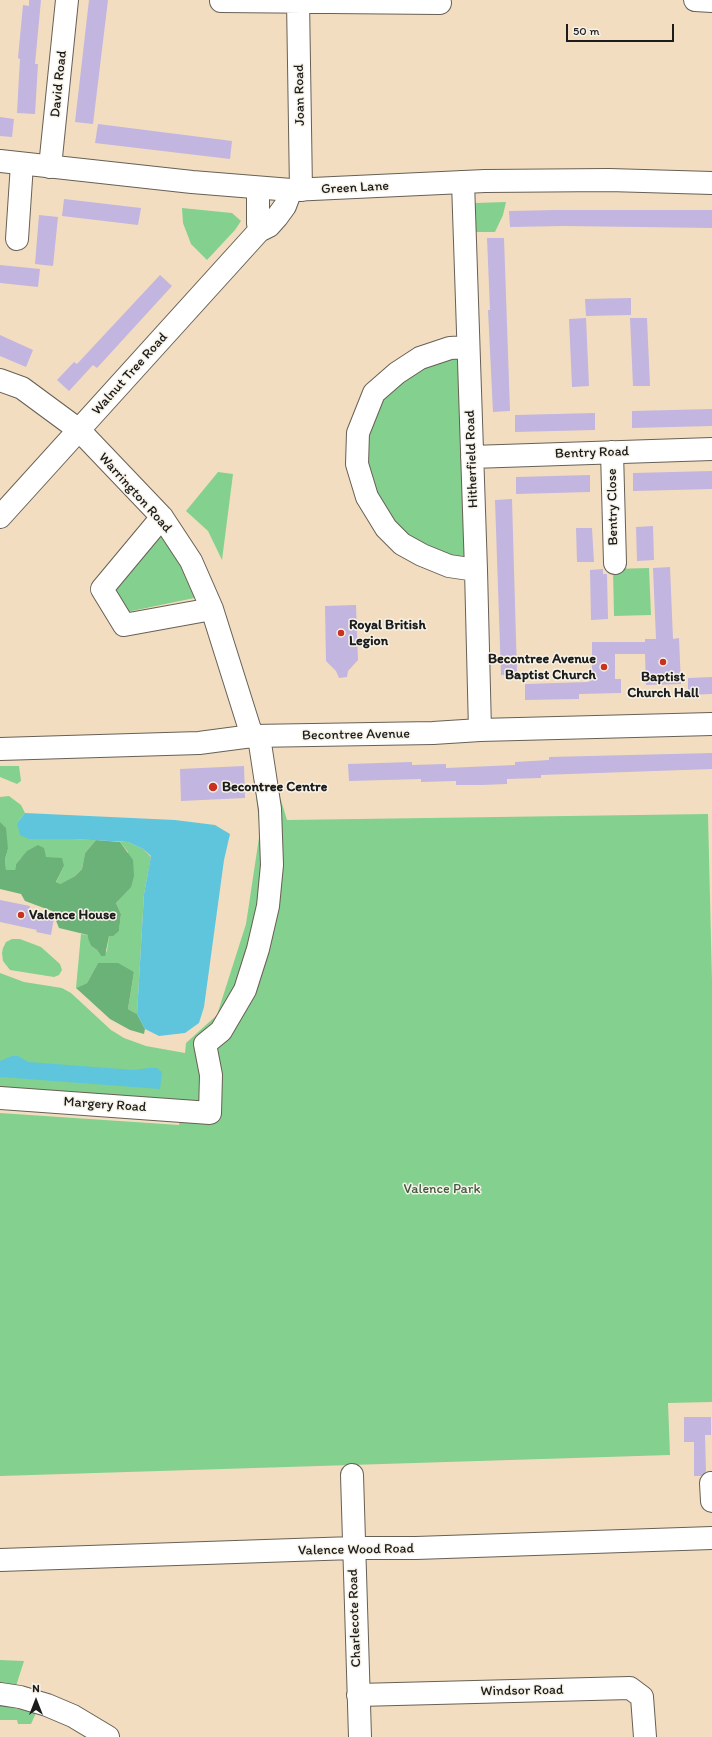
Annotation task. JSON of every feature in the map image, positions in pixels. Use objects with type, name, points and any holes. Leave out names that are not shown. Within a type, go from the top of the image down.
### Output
[{"type":"street","name":"David Road","points":[[50,167],[67,0]]},
{"type":"street","points":[[696,0],[712,1]]},
{"type":"street","points":[[222,1],[440,3]]},
{"type":"street","name":"Joan Road","points":[[296,190],[298,1]]},
{"type":"street","name":"Green Lane","points":[[0,161],[258,188],[296,190],[463,182],[610,180],[712,183]]},
{"type":"street","points":[[17,239],[22,164]]},
{"type":"street","name":"Hitherfield Road","points":[[463,182],[480,730]]},
{"type":"street","points":[[258,188],[259,231]]},
{"type":"street","name":"Walnut Tree Road","points":[[0,517],[259,231],[268,226],[277,217],[296,190]]},
{"type":"street","points":[[468,347],[450,348],[420,358],[397,372],[374,393],[358,433],[357,464],[367,498],[386,528],[402,544],[422,555],[449,566],[476,570]]},
{"type":"street","name":"Warrington Road","points":[[0,380],[22,388],[79,430],[162,517],[191,561],[212,608],[256,737],[270,809],[272,865],[268,906],[258,949],[245,990],[221,1031],[205,1044],[211,1076],[210,1113]]},
{"type":"street","name":"Bentry Road","points":[[472,457],[712,449]]},
{"type":"street","name":"Bentry Close","points":[[612,452],[615,563]]},
{"type":"street","points":[[162,517],[102,589],[124,625],[212,608]]},
{"type":"street","name":"Becontree Avenue","points":[[0,749],[199,743],[256,737],[712,724]]},
{"type":"street","name":"Margery Road","points":[[0,1098],[210,1113]]},
{"type":"street","name":"Charlecote Road","points":[[352,1475],[353,1548],[360,1737]]},
{"type":"street","name":"Valence Wood Road","points":[[0,1560],[712,1538]]},
{"type":"street","name":"Windsor Road","points":[[358,1695],[630,1688],[642,1697],[645,1737]]},
{"type":"street","points":[[0,1694],[47,1705],[73,1716],[108,1737]]},
{"type":"green space","points":[[506,202],[503,215],[495,232],[475,232],[475,203]]},
{"type":"green space","points":[[182,208],[232,213],[241,221],[235,230],[207,260],[191,244],[183,223]]},
{"type":"green space","points":[[468,347],[476,570],[386,528],[358,433],[397,373]]},
{"type":"green space","points":[[218,472],[233,474],[222,560],[208,531],[186,511]]},
{"type":"green space","points":[[162,528],[199,597],[127,612],[113,586]]},
{"type":"green space","points":[[649,568],[651,615],[614,616],[613,569]]},
{"type":"green space","name":"Valence Park","points":[[259,765],[271,767],[287,820],[708,814],[712,981],[712,1402],[668,1403],[670,1455],[0,1476],[0,1113],[179,1125],[181,1105],[0,1094],[0,973],[24,982],[62,988],[71,993],[111,1030],[124,1038],[146,1046],[185,1053],[186,1043],[217,1015],[246,924],[260,831],[255,787]]},
{"type":"green space","points":[[0,766],[19,766],[21,781],[17,784],[0,777]]},
{"type":"green space","points":[[9,796],[21,805],[25,813],[17,823],[73,839],[96,840],[85,853],[82,869],[75,876],[60,884],[56,883],[64,866],[46,857],[21,858],[16,864],[15,870],[6,870],[5,859],[8,849],[0,822],[0,797]]},
{"type":"green space","points":[[0,822],[6,828],[8,849],[5,859],[6,870],[15,870],[16,864],[27,851],[38,845],[44,848],[46,857],[62,858],[64,866],[56,882],[60,884],[75,876],[82,869],[85,853],[96,840],[120,842],[133,860],[134,876],[131,887],[116,903],[121,914],[119,931],[113,936],[109,936],[105,956],[101,956],[97,950],[91,946],[88,935],[59,928],[52,911],[25,901],[21,894],[0,889]]},
{"type":"green space","points":[[120,842],[128,842],[143,849],[151,857],[144,894],[137,1014],[128,1009],[134,972],[98,963],[87,983],[76,988],[81,934],[88,935],[91,946],[97,950],[101,956],[107,951],[109,936],[119,931],[121,914],[116,903],[122,896],[128,852]]},
{"type":"green space","points":[[12,939],[20,939],[41,947],[60,964],[62,970],[59,975],[54,977],[10,970],[3,961],[2,953],[6,942]]},
{"type":"green space","points":[[98,963],[118,963],[134,972],[128,1009],[137,1014],[145,1029],[144,1034],[130,1030],[110,1019],[76,988],[87,983]]},
{"type":"green space","points":[[0,1660],[24,1661],[16,1686],[0,1685]]},
{"type":"green space","points":[[0,1705],[36,1713],[31,1724],[18,1724],[17,1720],[0,1720]]},
{"type":"water","points":[[25,813],[175,820],[215,825],[230,834],[224,860],[204,1007],[199,1023],[185,1033],[159,1036],[145,1029],[137,1014],[144,894],[151,856],[143,849],[128,842],[73,839],[29,839],[20,835],[17,823]]},
{"type":"water","points":[[12,1056],[18,1056],[28,1062],[134,1070],[157,1068],[162,1072],[160,1089],[0,1077],[0,1061]]},
{"type":"building","points":[[29,0],[41,0],[35,64],[38,64],[35,114],[17,113],[20,59],[18,58],[23,5],[29,6]]},
{"type":"building","points":[[89,0],[108,0],[93,124],[75,122]]},
{"type":"building","points":[[0,117],[14,119],[12,137],[0,136]]},
{"type":"building","points":[[98,124],[232,141],[230,159],[95,143]]},
{"type":"building","points":[[64,199],[141,208],[138,225],[62,216]]},
{"type":"building","points":[[712,210],[712,228],[565,226],[510,227],[509,211]]},
{"type":"building","points":[[39,215],[58,217],[53,266],[35,264]]},
{"type":"building","points":[[487,238],[504,238],[510,411],[493,412],[488,310],[490,310]]},
{"type":"building","points":[[0,265],[40,269],[38,287],[0,283]]},
{"type":"building","points":[[160,275],[172,286],[97,368],[93,365],[69,391],[57,380],[74,362],[77,364]]},
{"type":"building","points":[[631,298],[631,315],[586,316],[585,299]]},
{"type":"building","points":[[586,318],[589,386],[572,387],[569,319]]},
{"type":"building","points":[[630,318],[647,318],[650,386],[633,386]]},
{"type":"building","points":[[0,335],[33,350],[26,367],[0,356]]},
{"type":"building","points":[[712,409],[712,426],[632,428],[632,411]]},
{"type":"building","points":[[595,413],[595,430],[515,432],[515,415]]},
{"type":"building","points":[[712,471],[712,489],[633,491],[633,473]]},
{"type":"building","points":[[590,475],[590,492],[516,494],[516,477]]},
{"type":"building","points":[[512,499],[517,674],[501,675],[495,500]]},
{"type":"building","points":[[653,526],[654,560],[637,561],[636,527]]},
{"type":"building","points":[[576,528],[592,528],[594,562],[577,562]]},
{"type":"building","points":[[670,567],[673,639],[679,638],[681,684],[646,685],[645,654],[615,654],[615,679],[621,679],[621,693],[579,694],[579,699],[525,700],[525,684],[589,682],[589,680],[592,680],[592,642],[645,642],[645,639],[656,639],[653,568]]},
{"type":"building","points":[[603,569],[603,574],[607,574],[608,619],[591,620],[590,570]]},
{"type":"building","name":"Royal British Legion","points":[[356,605],[358,660],[348,671],[347,677],[339,678],[336,671],[326,661],[325,606]]},
{"type":"building","points":[[712,677],[712,694],[688,695],[688,678]]},
{"type":"building","points":[[712,753],[712,769],[541,775],[541,778],[507,779],[507,784],[482,785],[456,785],[456,781],[421,782],[421,779],[349,781],[348,764],[412,762],[412,765],[446,764],[446,768],[515,765],[515,762],[549,760],[549,757]]},
{"type":"building","name":"Becontree Centre","points":[[244,766],[245,798],[181,801],[180,769]]},
{"type":"building","name":"Valence House","points":[[0,900],[30,906],[29,913],[54,918],[51,935],[36,932],[37,930],[0,922]]},
{"type":"building","points":[[684,1417],[711,1417],[711,1435],[705,1435],[706,1472],[701,1476],[694,1476],[694,1442],[684,1442]]},
{"type":"place","name":"Royal British Legion","points":[[341,633]]},
{"type":"place","name":"Baptist Church Hall","points":[[663,662]]},
{"type":"place","name":"Becontree Avenue Baptist Church","points":[[604,667]]},
{"type":"place","name":"Becontree Centre","points":[[213,787]]},
{"type":"place","name":"Valence House","points":[[21,915]]}]
